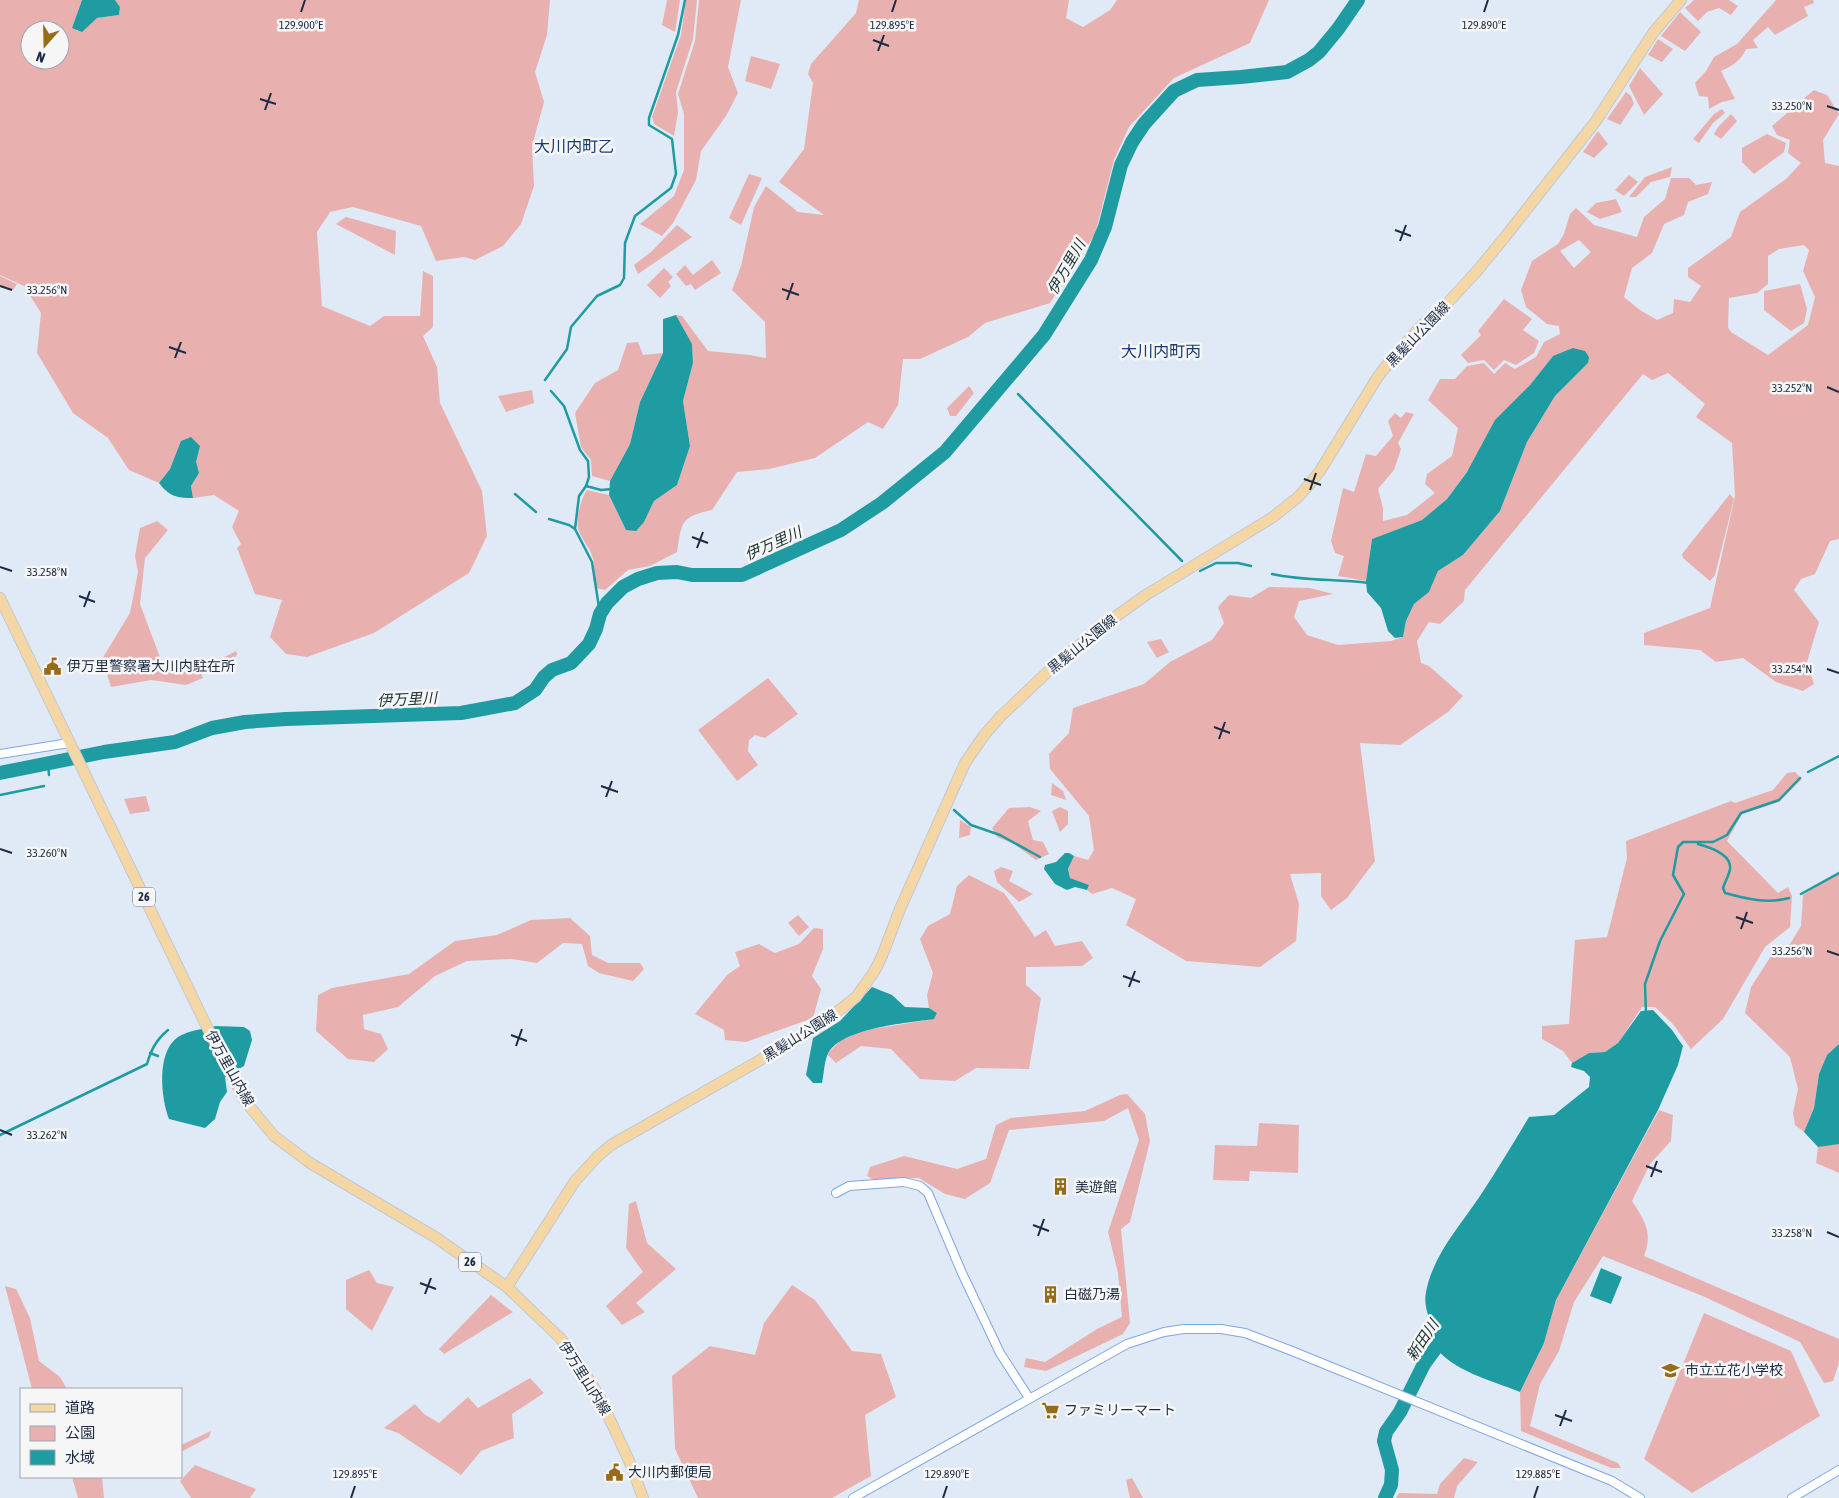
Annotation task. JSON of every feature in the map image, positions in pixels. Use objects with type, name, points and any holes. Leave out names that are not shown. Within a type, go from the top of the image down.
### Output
[{"type":"main road","name":"黒髪山公園線","points":[[507,1287],[575,1181],[611,1145],[818,1027],[856,998],[874,972],[882,956],[904,901],[965,763],[985,734],[1001,716],[1056,664],[1108,622],[1146,595],[1273,516],[1297,498],[1320,471],[1377,378],[1390,361],[1422,325],[1442,308],[1472,277],[1499,245],[1596,121],[1654,33],[1681,0]]},
{"type":"main road","name":"伊万里山内線","points":[[0,598],[205,1023],[245,1101],[274,1136],[326,1173],[435,1237],[507,1287],[560,1338],[576,1360],[608,1414],[631,1465],[643,1498]]},
{"type":"street","points":[[0,754],[70,744]]},
{"type":"street","points":[[836,1193],[849,1186],[904,1182],[920,1186],[928,1193],[962,1273],[1000,1353],[1029,1398]]},
{"type":"street","points":[[853,1498],[1127,1344],[1164,1332],[1200,1328],[1245,1333],[1612,1481],[1640,1498]]},
{"type":"street","points":[[1792,1498],[1839,1470]]},
{"type":"green space","points":[[0,0],[82,0],[72,28],[97,18],[119,15],[120,7],[115,0],[550,0],[547,35],[535,72],[544,102],[532,146],[534,186],[521,224],[503,246],[475,260],[464,257],[436,261],[421,226],[353,207],[330,212],[317,232],[322,306],[370,326],[384,316],[420,316],[423,271],[433,276],[433,327],[423,336],[437,367],[440,403],[482,491],[487,536],[469,573],[374,633],[307,657],[286,654],[270,637],[282,600],[255,594],[237,548],[241,544],[232,527],[239,511],[214,495],[193,498],[191,486],[199,473],[182,441],[170,469],[159,483],[129,470],[108,438],[73,413],[37,353],[41,313],[24,286],[0,275]]},
{"type":"green space","points":[[667,0],[680,0],[675,32],[662,25]]},
{"type":"green space","points":[[686,0],[697,0],[693,39],[676,92],[678,112],[674,136],[654,124],[652,117],[681,35]]},
{"type":"green space","points":[[699,0],[741,0],[728,67],[738,93],[726,116],[701,151],[696,180],[673,223],[662,236],[640,224],[674,196],[684,170],[684,114],[678,94],[695,41]]},
{"type":"green space","points":[[859,0],[1069,0],[1066,18],[1083,27],[1110,10],[1117,0],[1269,0],[1250,43],[1174,78],[1129,127],[1114,160],[1095,234],[1050,303],[985,323],[968,337],[920,359],[903,359],[898,405],[883,429],[868,422],[815,458],[769,469],[737,472],[712,510],[694,515],[684,522],[677,552],[650,566],[628,570],[605,590],[597,588],[593,578],[593,558],[578,527],[579,510],[587,490],[609,495],[626,530],[644,522],[654,501],[677,485],[690,446],[683,401],[693,363],[692,344],[676,315],[682,316],[708,351],[766,358],[765,322],[732,290],[741,266],[754,207],[766,186],[798,212],[824,215],[779,182],[804,149],[813,83],[808,74],[811,64],[856,13]]},
{"type":"green space","points":[[1694,0],[1729,0],[1738,6],[1731,15],[1719,8],[1707,12],[1698,21],[1685,8]]},
{"type":"green space","points":[[1776,0],[1813,0],[1814,3],[1804,7],[1808,16],[1775,35],[1768,27],[1753,40],[1758,48],[1746,49],[1736,62],[1721,71],[1735,99],[1722,102],[1709,109],[1708,97],[1699,96],[1695,83],[1706,71],[1714,57],[1737,44]]},
{"type":"green space","points":[[1680,12],[1701,32],[1685,51],[1661,36]]},
{"type":"green space","points":[[1658,39],[1673,49],[1662,62],[1648,55]]},
{"type":"green space","points":[[751,56],[780,64],[771,89],[745,81]]},
{"type":"green space","points":[[1640,68],[1663,94],[1644,115],[1629,86]]},
{"type":"green space","points":[[1814,90],[1827,95],[1839,114],[1823,140],[1825,163],[1839,166],[1839,539],[1830,541],[1815,574],[1801,579],[1794,590],[1819,622],[1807,662],[1814,684],[1803,691],[1776,682],[1743,658],[1716,662],[1700,650],[1644,645],[1644,633],[1710,608],[1735,496],[1732,443],[1696,417],[1705,404],[1668,373],[1652,380],[1643,374],[1465,590],[1464,601],[1440,624],[1429,622],[1417,641],[1421,663],[1429,666],[1463,696],[1448,712],[1400,745],[1360,743],[1375,861],[1347,898],[1331,910],[1321,896],[1321,873],[1290,874],[1299,904],[1296,941],[1260,967],[1186,961],[1126,925],[1136,899],[1112,888],[1092,894],[1087,890],[1089,885],[1070,878],[1068,869],[1074,856],[1088,860],[1094,850],[1089,816],[1050,769],[1049,754],[1069,733],[1073,708],[1144,684],[1170,662],[1212,640],[1224,623],[1218,607],[1229,595],[1251,598],[1269,587],[1310,588],[1333,594],[1299,601],[1294,617],[1307,635],[1338,645],[1391,641],[1403,637],[1406,621],[1414,604],[1429,592],[1438,571],[1463,555],[1500,511],[1527,442],[1555,396],[1588,363],[1553,356],[1447,499],[1422,520],[1372,539],[1366,581],[1338,576],[1344,556],[1335,553],[1331,541],[1343,488],[1354,492],[1366,454],[1376,456],[1393,436],[1388,421],[1395,413],[1401,418],[1406,412],[1414,414],[1398,443],[1401,449],[1394,470],[1378,489],[1383,508],[1383,521],[1407,515],[1435,493],[1425,484],[1427,474],[1452,456],[1458,428],[1428,400],[1440,379],[1455,379],[1467,366],[1484,363],[1494,374],[1505,363],[1515,369],[1536,357],[1544,342],[1560,334],[1559,326],[1547,324],[1526,307],[1521,290],[1532,261],[1558,244],[1564,234],[1570,214],[1576,208],[1594,225],[1637,237],[1644,217],[1665,199],[1671,178],[1689,178],[1696,185],[1712,182],[1708,194],[1688,202],[1684,215],[1664,224],[1652,253],[1632,268],[1624,297],[1640,310],[1657,320],[1673,313],[1674,299],[1690,302],[1701,286],[1688,277],[1688,268],[1731,237],[1740,212],[1786,179],[1801,163],[1788,153],[1790,140],[1777,135],[1772,126]],"holes":[[[1579,240],[1591,252],[1574,268],[1560,251]],[[1804,245],[1809,250],[1803,271],[1815,297],[1808,325],[1768,355],[1731,332],[1728,327],[1729,298],[1757,293],[1768,284],[1768,256],[1779,249]]]},
{"type":"green space","points":[[1626,92],[1631,96],[1634,104],[1620,125],[1607,119]]},
{"type":"green space","points":[[1722,109],[1725,113],[1713,123],[1699,143],[1693,139],[1714,114]]},
{"type":"green space","points":[[1731,114],[1737,121],[1721,139],[1714,134]]},
{"type":"green space","points":[[1598,131],[1608,144],[1594,158],[1583,152]]},
{"type":"green space","points":[[1767,134],[1786,143],[1784,152],[1754,174],[1742,162],[1742,148]]},
{"type":"green space","points":[[1672,167],[1670,177],[1651,182],[1636,197],[1629,197],[1645,177]]},
{"type":"green space","points":[[749,174],[762,178],[741,225],[729,218]]},
{"type":"green space","points":[[1629,175],[1638,182],[1624,196],[1615,190]]},
{"type":"green space","points":[[1616,199],[1622,212],[1600,219],[1587,212],[1596,203]]},
{"type":"green space","points":[[346,217],[396,231],[395,255],[336,224]]},
{"type":"green space","points":[[677,225],[692,237],[638,274],[634,265],[651,252]]},
{"type":"green space","points":[[712,260],[721,273],[695,290],[691,284],[686,286],[676,274],[685,265],[693,275]]},
{"type":"green space","points":[[664,268],[673,277],[668,282],[671,286],[660,298],[647,285]]},
{"type":"green space","points":[[0,276],[17,284],[13,290],[0,287]]},
{"type":"green space","points":[[1800,284],[1807,309],[1804,323],[1791,331],[1764,310],[1764,291]]},
{"type":"green space","points":[[1504,299],[1532,319],[1523,330],[1539,341],[1534,353],[1516,365],[1504,360],[1494,370],[1484,360],[1468,363],[1461,355],[1481,335],[1478,331]]},
{"type":"green space","points":[[638,342],[643,355],[663,353],[640,402],[630,444],[610,481],[592,476],[591,460],[581,447],[575,413],[595,383],[618,370],[627,343]]},
{"type":"green space","points":[[969,386],[974,393],[956,416],[950,416],[947,408]]},
{"type":"green space","points":[[532,390],[534,403],[506,412],[498,396]]},
{"type":"green space","points":[[1730,494],[1734,499],[1715,575],[1710,581],[1683,558],[1682,554]]},
{"type":"green space","points":[[157,521],[168,530],[145,558],[140,604],[164,668],[180,673],[199,669],[203,678],[186,685],[151,680],[111,687],[102,659],[130,613],[138,572],[135,556],[140,528]]},
{"type":"green space","points":[[1161,639],[1169,652],[1157,658],[1147,642]]},
{"type":"green space","points":[[236,651],[237,654],[229,669],[217,674],[215,662]]},
{"type":"green space","points":[[768,678],[798,714],[765,738],[755,735],[749,740],[748,751],[758,765],[737,781],[698,730]]},
{"type":"green space","points":[[1795,772],[1802,779],[1779,802],[1742,814],[1727,841],[1778,893],[1788,887],[1792,896],[1790,927],[1765,947],[1723,1019],[1691,1049],[1673,1024],[1655,1007],[1642,1007],[1618,1043],[1605,1052],[1589,1053],[1572,1063],[1563,1051],[1542,1039],[1542,1026],[1569,1024],[1575,940],[1607,937],[1627,858],[1626,841],[1731,801],[1735,803],[1773,790],[1787,773]]},
{"type":"green space","points":[[1052,783],[1063,791],[1066,800],[1051,795]]},
{"type":"green space","points":[[146,796],[150,811],[130,814],[124,799]]},
{"type":"green space","points":[[1030,807],[1041,811],[1028,821],[1033,840],[1043,842],[1049,854],[1036,860],[1014,844],[997,837],[992,828],[1009,808]]},
{"type":"green space","points":[[1060,807],[1068,811],[1068,824],[1060,832],[1052,811]]},
{"type":"green space","points":[[960,820],[971,827],[970,835],[959,838]]},
{"type":"green space","points":[[1001,867],[1013,871],[1009,881],[1033,894],[1019,902],[997,882],[994,871]]},
{"type":"green space","points":[[1839,872],[1839,1044],[1827,1055],[1819,1074],[1814,1108],[1804,1132],[1795,1125],[1793,1113],[1798,1089],[1790,1057],[1745,1013],[1751,987],[1773,953],[1790,944],[1801,926],[1803,895]]},
{"type":"green space","points":[[969,875],[1004,893],[1035,937],[1046,930],[1055,946],[1082,941],[1093,958],[1082,966],[1026,967],[1026,985],[1041,998],[1029,1069],[976,1068],[955,1081],[920,1079],[891,1049],[861,1046],[836,1063],[827,1054],[841,1040],[860,1031],[934,1019],[937,1013],[929,1008],[927,995],[933,973],[920,939],[928,926],[950,914],[957,886]]},
{"type":"green space","points":[[798,915],[809,927],[799,936],[788,923]]},
{"type":"green space","points":[[570,918],[590,936],[592,955],[608,963],[640,963],[644,969],[633,981],[599,973],[588,966],[582,944],[563,943],[537,963],[512,959],[467,961],[435,976],[398,1007],[363,1015],[364,1029],[381,1034],[388,1049],[374,1062],[348,1059],[316,1031],[318,995],[332,988],[409,974],[455,941],[497,935],[531,920]]},
{"type":"green space","points":[[814,928],[823,929],[823,949],[812,976],[821,989],[813,1018],[746,1042],[725,1040],[724,1030],[695,1014],[727,975],[740,966],[735,952],[759,944],[775,953],[799,944]]},
{"type":"green space","points":[[1127,1094],[1145,1114],[1150,1141],[1130,1222],[1121,1229],[1130,1323],[1123,1334],[1046,1371],[1024,1367],[1026,1358],[1045,1362],[1097,1329],[1122,1317],[1118,1273],[1108,1232],[1139,1140],[1128,1108],[1104,1121],[1009,1130],[990,1183],[965,1199],[945,1194],[919,1178],[874,1180],[867,1176],[870,1167],[904,1156],[957,1169],[986,1159],[996,1125],[1011,1118],[1085,1111],[1120,1095]]},
{"type":"green space","points":[[1659,1110],[1673,1115],[1671,1141],[1650,1164],[1632,1201],[1644,1221],[1648,1234],[1647,1248],[1644,1256],[1839,1339],[1839,1363],[1833,1381],[1824,1383],[1800,1342],[1705,1297],[1603,1256],[1574,1302],[1559,1351],[1540,1384],[1530,1426],[1618,1463],[1621,1468],[1611,1468],[1521,1431],[1520,1392],[1544,1343],[1556,1300]]},
{"type":"green space","points":[[1259,1123],[1299,1125],[1298,1173],[1250,1171],[1249,1181],[1213,1180],[1215,1145],[1257,1146]]},
{"type":"green space","points":[[1839,1144],[1839,1173],[1816,1163],[1818,1147]]},
{"type":"green space","points":[[636,1201],[647,1243],[676,1269],[636,1303],[645,1312],[622,1325],[606,1306],[643,1272],[626,1248],[629,1204]]},
{"type":"green space","points":[[369,1270],[377,1283],[394,1287],[372,1331],[346,1309],[346,1280]]},
{"type":"green space","points":[[792,1285],[815,1300],[852,1351],[881,1354],[896,1397],[865,1415],[871,1476],[832,1498],[698,1498],[675,1449],[672,1376],[710,1346],[755,1355],[764,1323]]},
{"type":"green space","points":[[5,1286],[16,1289],[30,1318],[39,1361],[60,1377],[66,1388],[32,1388]]},
{"type":"green space","points":[[491,1295],[513,1312],[444,1354],[439,1349]]},
{"type":"green space","points":[[1704,1313],[1791,1351],[1820,1416],[1692,1493],[1644,1459]]},
{"type":"green space","points":[[530,1378],[544,1393],[512,1414],[514,1438],[481,1451],[461,1475],[398,1433],[384,1428],[415,1404],[424,1414],[439,1423],[468,1397],[478,1408]]},
{"type":"green space","points":[[211,1431],[209,1437],[182,1451],[182,1445]]},
{"type":"green space","points":[[1464,1458],[1478,1462],[1457,1486],[1454,1498],[1396,1498],[1399,1493],[1437,1494],[1440,1484]]},
{"type":"green space","points":[[195,1465],[256,1489],[250,1498],[191,1498],[180,1481]]},
{"type":"green space","points":[[72,1478],[102,1478],[104,1498],[78,1498]]},
{"type":"green space","points":[[1132,1478],[1143,1498],[1130,1498],[1126,1480]]},
{"type":"water","points":[[82,0],[115,0],[120,7],[119,15],[97,18],[82,32],[72,28]]},
{"type":"water","points":[[676,315],[692,344],[693,363],[683,401],[690,446],[677,485],[654,501],[644,522],[636,531],[626,530],[609,495],[610,481],[630,444],[640,402],[663,353],[663,319]]},
{"type":"water","points":[[1573,348],[1585,351],[1589,357],[1588,363],[1555,396],[1527,442],[1500,511],[1463,555],[1438,571],[1429,592],[1414,604],[1406,621],[1403,637],[1395,638],[1388,631],[1381,608],[1367,592],[1366,581],[1372,539],[1422,520],[1447,499],[1467,472],[1495,420],[1530,385],[1553,356]]},
{"type":"water","points":[[191,437],[200,446],[196,462],[199,473],[191,486],[193,498],[177,497],[166,491],[159,483],[170,469],[181,441]]},
{"type":"water","points":[[1065,853],[1074,856],[1068,869],[1070,878],[1089,885],[1087,890],[1075,887],[1067,890],[1055,884],[1044,869],[1045,865],[1056,862]]},
{"type":"water","points":[[872,987],[892,995],[905,1007],[929,1008],[937,1013],[934,1019],[874,1028],[844,1039],[833,1047],[827,1056],[822,1083],[813,1083],[806,1075],[813,1038],[840,1021]]},
{"type":"water","points":[[1653,1010],[1672,1030],[1683,1046],[1678,1065],[1658,1110],[1556,1300],[1544,1343],[1520,1392],[1472,1374],[1450,1361],[1433,1344],[1433,1331],[1425,1299],[1430,1278],[1441,1253],[1505,1157],[1529,1117],[1554,1115],[1589,1087],[1590,1077],[1584,1071],[1571,1067],[1572,1063],[1589,1053],[1605,1052],[1618,1043],[1641,1011]]},
{"type":"water","points":[[216,1026],[244,1027],[250,1031],[252,1040],[244,1066],[225,1077],[227,1092],[220,1102],[215,1119],[205,1128],[169,1119],[164,1099],[162,1076],[166,1053],[178,1037],[192,1031]]},
{"type":"water","points":[[1839,1044],[1839,1144],[1818,1147],[1804,1132],[1814,1108],[1819,1074],[1827,1055]]},
{"type":"water","points":[[1601,1268],[1622,1277],[1611,1304],[1590,1296]]},
{"type":"waterway","points":[[545,380],[567,349],[571,327],[597,296],[620,285],[624,278],[625,243],[635,216],[671,188],[676,174],[672,139],[649,125],[649,118],[678,35],[685,0]]},
{"type":"waterway","name":"伊万里川","points":[[0,773],[104,752],[175,742],[212,728],[245,722],[461,713],[515,703],[535,690],[544,677],[552,670],[571,663],[589,644],[600,614],[607,603],[623,587],[638,579],[657,573],[677,572],[692,575],[742,575],[841,530],[882,503],[945,452],[1044,335],[1091,260],[1105,227],[1121,165],[1132,142],[1144,124],[1174,91],[1197,80],[1287,72],[1319,52],[1358,0]]},
{"type":"waterway","points":[[551,391],[564,406],[580,450],[588,461],[589,477],[586,486],[579,496],[575,529],[592,562],[600,614]]},
{"type":"waterway","points":[[1018,394],[1182,561]]},
{"type":"waterway","points":[[586,486],[601,490],[612,489]]},
{"type":"waterway","points":[[515,494],[536,512]]},
{"type":"waterway","points":[[549,519],[569,525],[575,529]]},
{"type":"waterway","points":[[1200,571],[1216,563],[1238,563],[1251,566]]},
{"type":"waterway","points":[[1272,574],[1296,578],[1368,583]]},
{"type":"waterway","points":[[1808,772],[1839,756]]},
{"type":"waterway","points":[[48,763],[49,775]]},
{"type":"waterway","points":[[1646,1014],[1645,984],[1660,941],[1684,894],[1673,875],[1678,847],[1683,842],[1713,842],[1727,835],[1741,813],[1779,800],[1800,778]]},
{"type":"waterway","points":[[0,795],[44,786]]},
{"type":"waterway","points":[[954,810],[971,825],[1000,835],[1040,857]]},
{"type":"waterway","points":[[1698,844],[1724,855],[1730,864],[1729,874],[1723,888],[1725,893],[1765,901],[1789,898]]},
{"type":"waterway","points":[[1801,894],[1839,873]]},
{"type":"waterway","points":[[0,1135],[147,1064],[154,1046],[168,1030]]},
{"type":"waterway","points":[[150,1053],[158,1056]]},
{"type":"waterway","name":"新田川","points":[[1385,1498],[1391,1485],[1392,1470],[1384,1441],[1386,1432],[1400,1412],[1424,1364],[1446,1334]]},
{"type":"place","name":"伊万里警察署大川内駐在所","points":[[53,666]]},
{"type":"place","name":"美遊館","points":[[1061,1187]]},
{"type":"place","name":"白磁乃湯","points":[[1050,1294]]},
{"type":"place","name":"市立立花小学校","points":[[1671,1370]]},
{"type":"place","name":"ファミリーマート","points":[[1050,1410]]},
{"type":"place","name":"大川内郵便局","points":[[614,1472]]},
{"type":"district","name":"大川内町乙","points":[[574,146]]},
{"type":"district","name":"大川内町丙","points":[[1161,351]]}]
